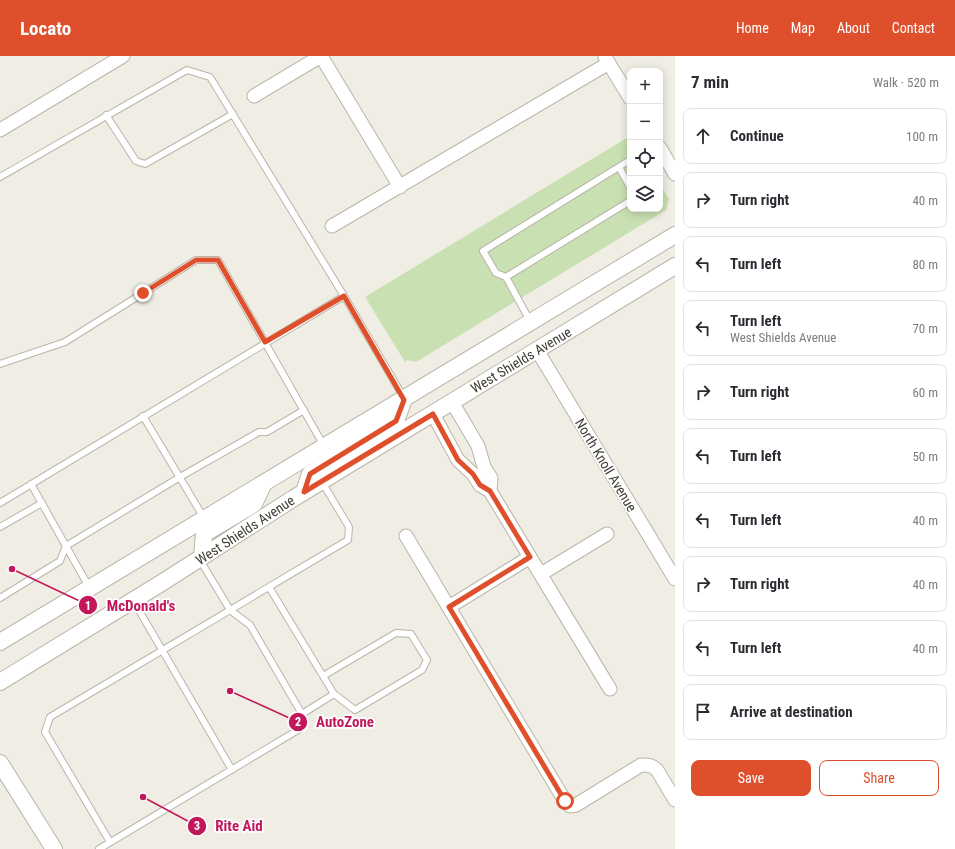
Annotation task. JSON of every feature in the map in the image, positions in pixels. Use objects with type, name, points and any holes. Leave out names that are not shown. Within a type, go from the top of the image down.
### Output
[{"type":"street","points":[[0,130],[123,56]]},
{"type":"street","points":[[254,96],[321,56],[400,187]]},
{"type":"street","points":[[332,226],[400,187],[607,59],[627,93]]},
{"type":"street","points":[[663,153],[675,174]]},
{"type":"street","name":"West Shields Avenue","points":[[0,642],[404,400],[675,234]]},
{"type":"street","name":"West Shields Avenue","points":[[0,682],[201,558],[304,492],[675,266]]},
{"type":"street","name":"North Knoll Avenue","points":[[537,350],[675,580]]},
{"type":"street","points":[[304,492],[310,474],[396,421],[404,400]]},
{"type":"street","points":[[452,402],[478,446],[484,467],[491,478],[490,491]]},
{"type":"street","points":[[433,414],[458,460],[473,474],[480,485],[490,491],[610,689]]},
{"type":"street","points":[[201,558],[204,534],[254,504],[262,485]]},
{"type":"street","points":[[541,574],[607,534]]},
{"type":"street","points":[[406,536],[565,801],[570,806],[576,805],[641,765],[654,766],[675,800]]},
{"type":"street","points":[[449,607],[530,557]]},
{"type":"street","points":[[0,763],[54,849]]},
{"type":"lane","points":[[0,177],[188,70],[210,77],[344,296],[404,400]]},
{"type":"lane","points":[[106,116],[136,161],[145,164],[233,114]]},
{"type":"lane","points":[[531,322],[506,277],[496,273],[483,251],[627,162]]},
{"type":"lane","points":[[619,167],[627,182]]},
{"type":"lane","points":[[506,277],[627,203]]},
{"type":"lane","points":[[0,364],[65,342],[196,260],[218,260],[325,447]]},
{"type":"lane","points":[[0,503],[265,342],[344,296]]},
{"type":"lane","points":[[0,598],[60,561],[66,546],[180,477],[259,432],[267,432],[304,410]]},
{"type":"lane","points":[[143,416],[205,519]]},
{"type":"lane","points":[[110,842],[46,732],[50,717],[348,540],[350,527],[322,481]]},
{"type":"lane","points":[[31,484],[90,588]]},
{"type":"lane","points":[[0,527],[42,503]]},
{"type":"lane","points":[[201,558],[230,610],[250,625],[302,714]]},
{"type":"lane","points":[[269,587],[323,676],[334,694],[355,710],[422,670],[427,660],[412,634],[396,633],[323,676]]},
{"type":"lane","points":[[133,600],[232,770]]},
{"type":"lane","points":[[99,849],[298,730],[302,714],[334,694]]},
{"type":"green space","points":[[627,138],[627,212],[663,212],[416,362],[407,360],[405,362],[365,297]]},
{"type":"green space","points":[[663,189],[669,199],[666,210],[663,212]]},
{"type":"place","name":"McDonald's","points":[[12,569]]},
{"type":"place","name":"AutoZone","points":[[230,691]]},
{"type":"place","name":"Rite Aid","points":[[143,797]]},
{"type":"route","points":[[143,293],[196,260],[218,260],[265,342],[344,296],[404,400],[396,421],[310,474],[304,492],[433,414],[458,460],[473,474],[480,485],[490,491],[530,557],[449,607],[565,801]]}]
